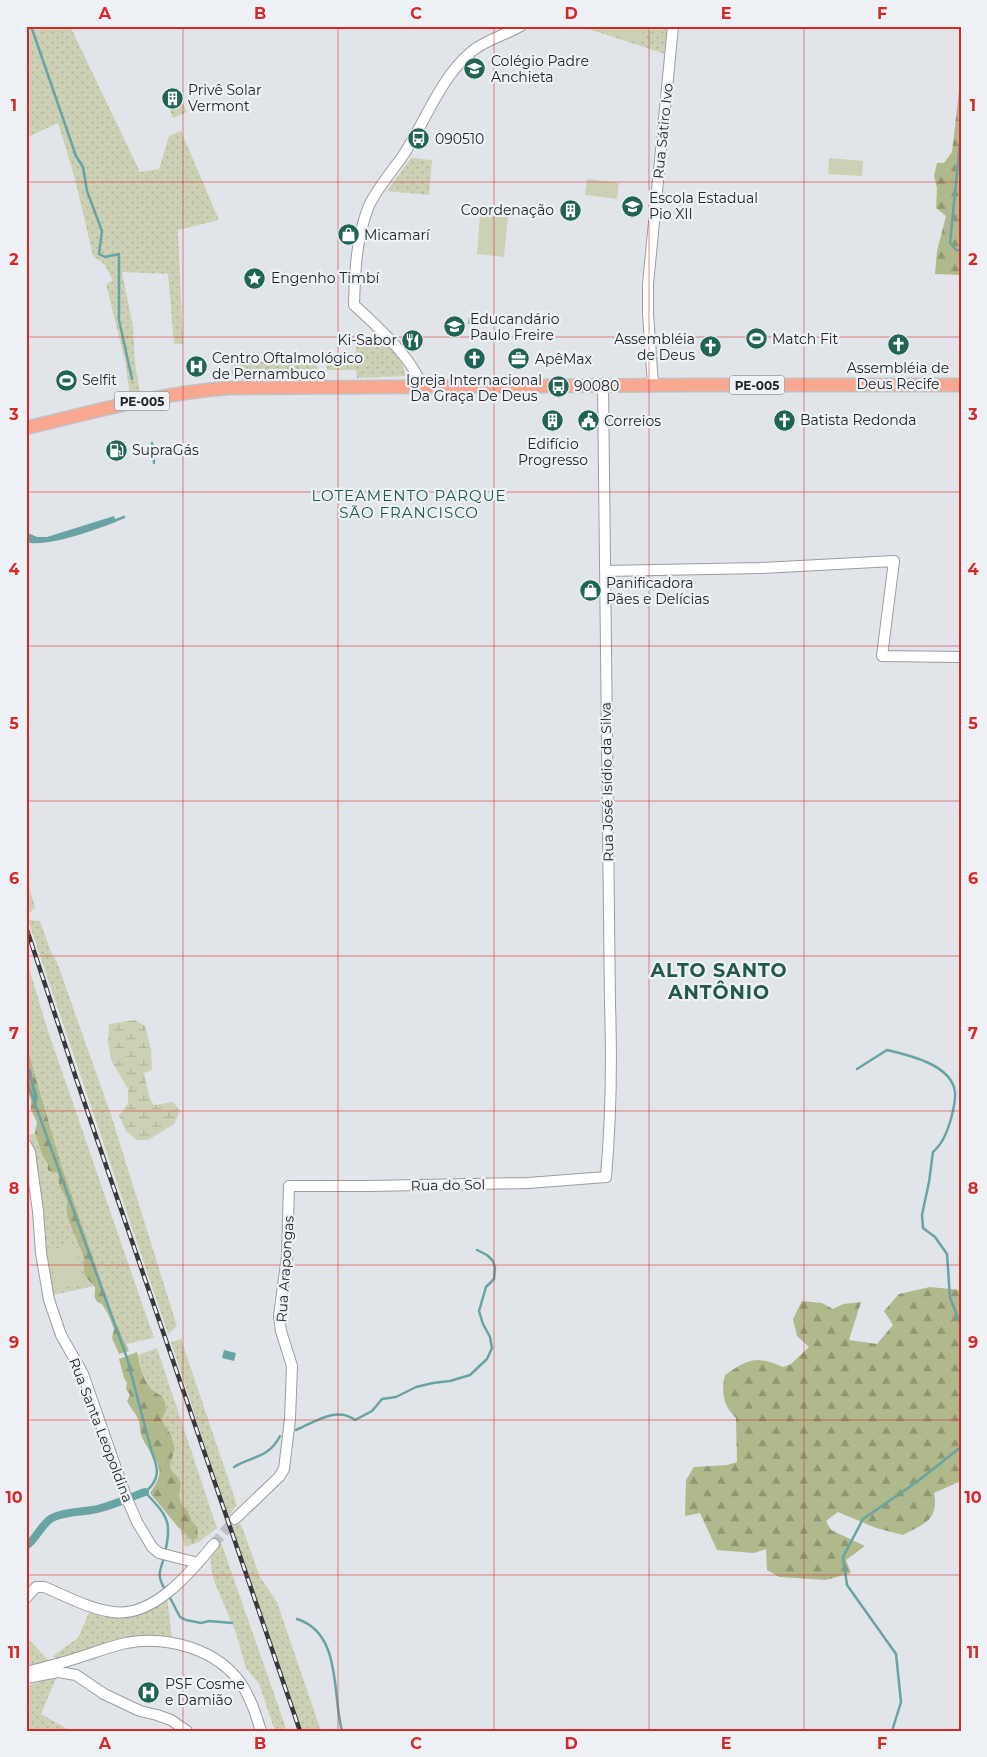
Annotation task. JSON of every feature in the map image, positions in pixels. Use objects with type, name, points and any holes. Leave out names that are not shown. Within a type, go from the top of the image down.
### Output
[{"type":"main road","name":"PE-005","points":[[26,428],[130,403],[201,390],[420,382],[603,386],[961,385]]},
{"type":"street","points":[[420,382],[400,351],[354,305],[358,238],[369,205],[404,154],[459,64],[486,42],[522,26]]},
{"type":"street","name":"Rua Sátiro Ivo","points":[[653,385],[648,284],[673,26]]},
{"type":"street","name":"Rua José Isídio da Silva","points":[[603,386],[612,1079],[606,1177]]},
{"type":"street","points":[[605,571],[760,568],[894,561],[882,656],[961,657]]},
{"type":"street","name":"Rua Santa Leopoldina","points":[[26,1145],[30,1152],[38,1211],[41,1253],[49,1300],[61,1335],[83,1374],[128,1499],[142,1532],[152,1547],[164,1554],[198,1563]]},
{"type":"street","name":"Rua do Sol","points":[[289,1186],[528,1183],[606,1177]]},
{"type":"street","name":"Rua Arapongas","points":[[235,1518],[279,1477],[284,1469],[290,1419],[292,1366],[281,1331],[279,1316],[287,1256],[289,1186]]},
{"type":"street","points":[[26,1598],[36,1587],[44,1587],[98,1609],[129,1612],[146,1607],[171,1590],[214,1544]]},
{"type":"street","points":[[26,1672],[126,1643],[148,1641],[172,1643],[193,1648],[212,1657],[230,1669],[242,1686],[254,1709],[261,1731]]},
{"type":"street","points":[[73,1659],[76,1675]]},
{"type":"street","points":[[26,1678],[58,1672],[76,1675],[104,1694],[140,1711],[157,1714],[171,1720],[187,1731]]},
{"type":"green space","points":[[26,26],[70,26],[140,172],[159,169],[169,136],[181,131],[219,220],[178,230],[183,344],[174,344],[168,274],[122,272],[133,327],[135,363],[140,393],[130,395],[125,361],[106,284],[113,281],[105,265],[93,256],[75,179],[58,123],[26,138]]},
{"type":"green space","points":[[604,26],[644,26],[639,42],[602,32]]},
{"type":"green space","points":[[671,26],[668,55],[583,27]]},
{"type":"green space","points":[[961,74],[961,275],[935,274],[937,251],[946,216],[936,208],[937,188],[934,176],[937,163],[944,163],[952,152]]},
{"type":"green space","points":[[181,100],[187,112],[173,118],[168,106]]},
{"type":"green space","points":[[411,158],[432,160],[429,195],[387,191]]},
{"type":"green space","points":[[829,158],[863,161],[862,176],[828,174]]},
{"type":"green space","points":[[587,179],[619,183],[617,199],[585,195]]},
{"type":"green space","points":[[480,215],[508,217],[504,257],[477,254]]},
{"type":"green space","points":[[378,333],[400,358],[405,370],[405,376],[357,378],[356,370],[327,370],[326,358],[356,357],[356,341]]},
{"type":"green space","points":[[231,362],[252,362],[252,364],[256,364],[257,362],[317,362],[317,370],[245,370],[244,368],[232,375]]},
{"type":"green space","points":[[26,877],[35,907],[27,916],[26,914]]},
{"type":"green space","points":[[28,920],[40,921],[51,952],[57,962],[111,1115],[177,1326],[168,1334]]},
{"type":"green space","points":[[26,958],[48,1031],[154,1338],[126,1344],[115,1321],[61,1164],[26,1044]]},
{"type":"green space","points":[[135,1020],[145,1026],[151,1049],[152,1070],[144,1073],[150,1099],[154,1105],[173,1102],[180,1111],[174,1124],[148,1140],[137,1140],[126,1131],[119,1116],[128,1103],[128,1089],[111,1060],[108,1042],[109,1024]]},
{"type":"green space","points":[[26,1044],[61,1164],[115,1321],[129,1351],[119,1354],[112,1338],[114,1329],[108,1314],[102,1304],[97,1302],[95,1288],[85,1275],[83,1256],[69,1221],[66,1207],[67,1201],[59,1185],[58,1173],[48,1170],[48,1165],[42,1155],[35,1133],[37,1122],[31,1110],[31,1100],[26,1088]]},
{"type":"green space","points":[[35,1133],[42,1155],[51,1172],[58,1173],[59,1185],[67,1201],[66,1205],[84,1260],[84,1267],[94,1286],[53,1295],[45,1254],[38,1171],[33,1145],[26,1136]]},
{"type":"green space","points":[[75,1245],[83,1284],[56,1288],[49,1250]]},
{"type":"green space","points":[[930,1287],[961,1290],[961,1481],[934,1493],[935,1502],[932,1515],[923,1524],[903,1535],[876,1528],[838,1512],[826,1521],[831,1530],[865,1546],[846,1560],[851,1573],[826,1580],[779,1577],[767,1570],[766,1549],[754,1553],[717,1550],[700,1513],[685,1516],[686,1480],[694,1467],[727,1465],[737,1462],[736,1418],[728,1409],[724,1398],[725,1375],[752,1360],[766,1361],[783,1367],[791,1364],[809,1347],[797,1336],[793,1319],[802,1301],[822,1303],[833,1309],[843,1304],[861,1302],[849,1340],[877,1344],[893,1325],[884,1311],[899,1294]]},
{"type":"green space","points":[[181,1339],[237,1505],[228,1517],[171,1342]]},
{"type":"green space","points":[[157,1348],[217,1528],[199,1542],[185,1547],[180,1529],[183,1531],[197,1527],[181,1503],[179,1478],[171,1470],[170,1464],[175,1449],[171,1435],[161,1419],[166,1411],[166,1405],[148,1384],[142,1372],[138,1355]]},
{"type":"green space","points":[[137,1352],[144,1378],[151,1389],[162,1396],[165,1402],[166,1411],[161,1419],[171,1435],[175,1449],[170,1464],[171,1470],[179,1478],[181,1503],[197,1527],[198,1535],[193,1542],[150,1493],[159,1476],[158,1464],[142,1437],[138,1418],[127,1401],[130,1395],[126,1389],[127,1383],[119,1359]]},
{"type":"green space","points":[[241,1524],[260,1577],[277,1602],[321,1731],[302,1731],[231,1525]]},
{"type":"green space","points":[[221,1542],[287,1731],[275,1731],[259,1684],[246,1668],[236,1633],[214,1581],[210,1554]]},
{"type":"green space","points":[[167,1597],[172,1638],[56,1660],[53,1656],[78,1638],[91,1608],[119,1616]]},
{"type":"green space","points":[[26,1636],[48,1660],[48,1661],[26,1666]]},
{"type":"green space","points":[[57,1676],[41,1714],[71,1731],[26,1731],[26,1686]]},
{"type":"water","points":[[469,317],[484,318],[483,325],[468,324]]},
{"type":"water","points":[[114,516],[116,522],[71,537],[46,543],[26,542],[26,532],[37,537],[47,537]]},
{"type":"water","points":[[26,1065],[32,1072],[38,1097],[36,1105]]},
{"type":"water","points":[[224,1350],[236,1353],[234,1361],[222,1358]]},
{"type":"waterway","points":[[31,26],[76,156],[83,167],[87,191],[102,231],[99,254],[105,257],[119,254],[119,320],[132,379]]},
{"type":"waterway","points":[[961,133],[950,243],[956,250],[961,250]]},
{"type":"waterway","points":[[152,443],[154,463]]},
{"type":"waterway","points":[[114,521],[124,517]]},
{"type":"waterway","points":[[857,1069],[887,1050],[917,1058],[938,1068],[952,1083],[955,1092],[955,1102],[944,1137],[933,1152],[922,1215],[923,1228],[935,1237],[947,1254],[950,1298],[961,1325]]},
{"type":"waterway","points":[[26,1079],[127,1358],[157,1469],[156,1479],[145,1492],[163,1513],[168,1525],[165,1552]]},
{"type":"waterway","points":[[296,1430],[333,1415],[348,1416],[355,1420],[372,1411],[382,1399],[396,1397],[416,1387],[450,1381],[470,1375],[487,1359],[492,1348],[490,1337],[479,1311],[486,1287],[494,1279],[495,1268],[493,1261],[487,1255],[477,1250]]},
{"type":"waterway","points":[[234,1467],[271,1449],[280,1436]]},
{"type":"waterway","points":[[892,1731],[901,1702],[896,1654],[847,1585],[843,1557],[863,1519],[918,1481],[961,1447]]},
{"type":"waterway","points":[[26,1546],[48,1521],[58,1515],[101,1508],[145,1492]]},
{"type":"waterway","points":[[164,1558],[160,1574],[165,1590]]},
{"type":"waterway","points":[[168,1594],[180,1617],[186,1620],[201,1623],[209,1621],[232,1623]]},
{"type":"waterway","points":[[297,1619],[311,1626],[322,1637],[328,1651],[333,1666],[342,1731]]},
{"type":"tunnel","points":[[214,1544],[235,1519]]},
{"type":"railway","points":[[26,927],[300,1731]]},
{"type":"place","name":"Colégio Padre Anchieta","points":[[475,69]]},
{"type":"place","name":"Privê Solar Vermont","points":[[172,98]]},
{"type":"place","name":"090510","points":[[419,139]]},
{"type":"place","name":"Escola Estadual Pio XII","points":[[633,206]]},
{"type":"place","name":"Coordenação","points":[[570,210]]},
{"type":"place","name":"Micamarí","points":[[348,235]]},
{"type":"place","name":"Engenho Timbí","points":[[255,278]]},
{"type":"place","name":"Educandário Paulo Freire","points":[[454,327]]},
{"type":"place","name":"Match Fit","points":[[756,339]]},
{"type":"place","name":"Ki-Sabor","points":[[413,340]]},
{"type":"place","name":"Assembléia de Deus Recife","points":[[898,345]]},
{"type":"place","name":"Assembléia de Deus","points":[[711,347]]},
{"type":"place","name":"Igreja Internacional Da Graça De Deus","points":[[474,358]]},
{"type":"place","name":"ApêMax","points":[[519,359]]},
{"type":"place","name":"Centro Oftalmológico de Pernambuco","points":[[196,366]]},
{"type":"place","name":"Selfit","points":[[66,380]]},
{"type":"place","name":"90080","points":[[558,386]]},
{"type":"place","name":"Batista Redonda","points":[[784,420]]},
{"type":"place","name":"Edifício Progresso","points":[[553,421]]},
{"type":"place","name":"Correios","points":[[588,421]]},
{"type":"place","name":"SupraGás","points":[[116,450]]},
{"type":"place","name":"Panificadora Pães e Delícias","points":[[590,591]]},
{"type":"place","name":"PSF Cosme e Damião","points":[[149,1692]]},
{"type":"district","name":"LOTEAMENTO PARQUE SÃO FRANCISCO","points":[[409,504]]},
{"type":"district","name":"ALTO SANTO ANTÔNIO","points":[[719,981]]}]
